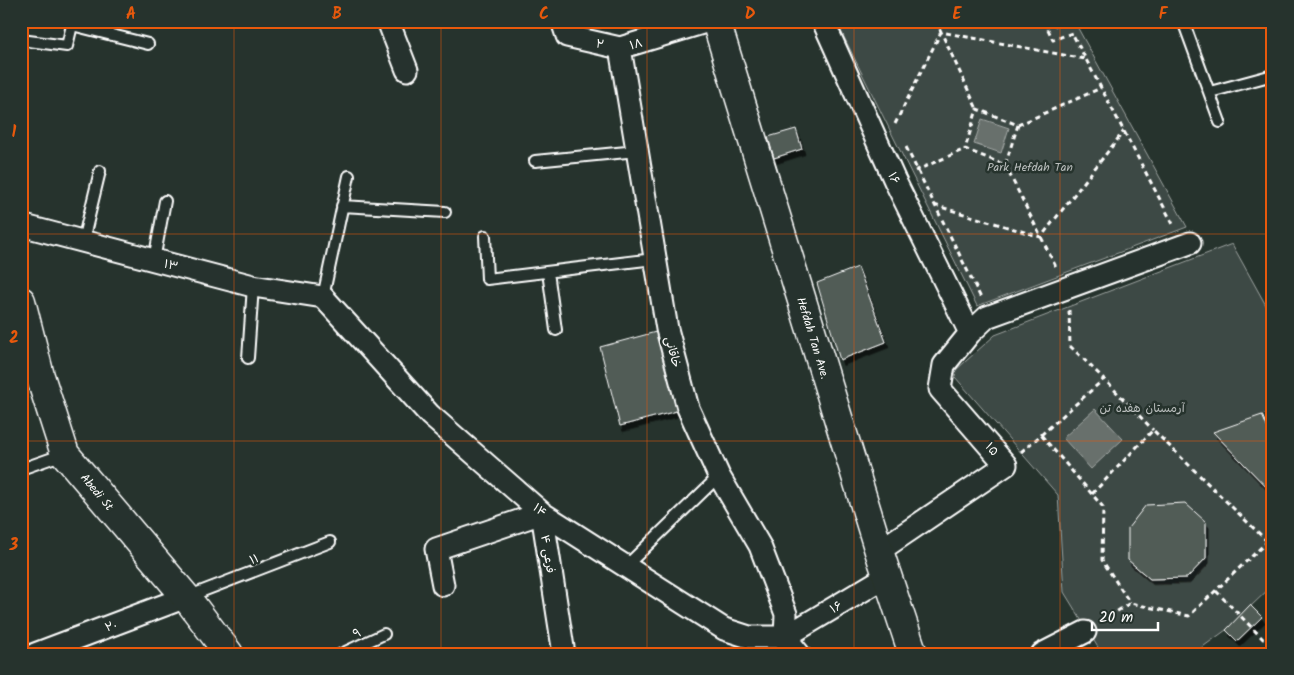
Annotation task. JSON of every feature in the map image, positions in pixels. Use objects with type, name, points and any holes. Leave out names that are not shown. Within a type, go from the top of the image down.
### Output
[{"type":"main road","name":"Hefdah Tan Ave.","points":[[716,21],[879,551],[913,654]]},
{"type":"main road","name":"Abedi St","points":[[21,301],[31,378],[65,454],[186,598],[229,654]]},
{"type":"street","points":[[388,21],[406,70]]},
{"type":"street","name":"۲","points":[[562,21],[567,36],[620,48]]},
{"type":"street","name":"۱۸","points":[[620,48],[709,21]]},
{"type":"street","name":"۱۶","points":[[823,21],[895,181],[970,333]]},
{"type":"street","name":"خاقانی","points":[[620,48],[667,329],[688,408],[719,476],[760,546],[786,614],[785,637]]},
{"type":"street","name":"۱۳","points":[[21,225],[253,286],[323,297]]},
{"type":"street","points":[[970,333],[988,317],[1190,242]]},
{"type":"street","name":"۱۴","points":[[323,297],[430,415],[542,513],[724,629],[749,637],[785,637]]},
{"type":"street","name":"۱۵","points":[[879,551],[1006,465],[940,389],[944,365],[970,333]]},
{"type":"street","points":[[443,585],[436,550],[542,513]]},
{"type":"street","name":"فرعی ۴","points":[[542,513],[564,654]]},
{"type":"street","name":"۱۶","points":[[785,637],[887,576]]},
{"type":"street","name":"۲۰","points":[[35,654],[186,598]]},
{"type":"street","points":[[1042,654],[1085,632]]},
{"type":"street","points":[[785,637],[799,654]]},
{"type":"lane","points":[[1183,21],[1220,122]]},
{"type":"lane","points":[[21,40],[67,46],[72,23],[148,44]]},
{"type":"lane","points":[[1210,92],[1273,75]]},
{"type":"lane","points":[[535,161],[636,151]]},
{"type":"lane","points":[[83,241],[100,170]]},
{"type":"lane","points":[[323,297],[349,176]]},
{"type":"lane","points":[[154,260],[165,202]]},
{"type":"lane","points":[[342,206],[445,212]]},
{"type":"lane","points":[[485,236],[487,279],[654,259]]},
{"type":"lane","points":[[548,272],[556,330]]},
{"type":"lane","points":[[248,358],[253,286]]},
{"type":"lane","points":[[21,469],[65,454]]},
{"type":"lane","points":[[626,566],[719,476]]},
{"type":"lane","name":"۱۱","points":[[186,598],[330,542]]},
{"type":"lane","name":"۹","points":[[341,654],[384,634]]},
{"type":"path","points":[[936,21],[977,110],[965,149]]},
{"type":"path","points":[[1044,21],[1053,40],[1072,33],[1174,226],[1166,229]]},
{"type":"path","points":[[941,32],[1086,59]]},
{"type":"path","points":[[894,124],[941,32]]},
{"type":"path","points":[[977,110],[1018,125],[1101,88]]},
{"type":"path","points":[[989,296],[981,299],[917,170],[965,149],[1005,165],[1018,125]]},
{"type":"path","points":[[934,205],[1041,237],[1124,132]]},
{"type":"path","points":[[1049,273],[1066,266]]},
{"type":"path","points":[[1006,465],[1104,379],[1153,430],[1273,546]]},
{"type":"path","points":[[1092,494],[1153,430]]},
{"type":"path","points":[[1041,435],[1103,507],[1102,560],[1130,603],[1189,616],[1273,536]]},
{"type":"path","points":[[1216,591],[1263,639],[1273,642]]},
{"type":"path","points":[[1085,632],[1130,603]]},
{"type":"green space","name":"Park Hefdah Tan","points":[[836,21],[1053,21],[1055,27],[1066,21],[1074,21],[1187,227],[977,306]]},
{"type":"green space","name":"آرمستان هفده تن","points":[[1232,244],[1273,318],[1273,411],[1262,415],[1273,441],[1273,585],[1226,630],[1193,654],[1102,654],[1064,592],[1058,495],[955,377],[956,370],[995,335]]},
{"type":"shaded area","points":[[982,119],[1009,128],[1001,153],[974,144]]},
{"type":"shaded area","points":[[1095,409],[1123,439],[1091,469],[1063,438]]},
{"type":"building","points":[[796,129],[802,149],[774,158],[768,137]]},
{"type":"building","points":[[858,267],[886,342],[840,360],[817,283]]},
{"type":"building","points":[[667,329],[688,408],[620,426],[600,347]]},
{"type":"building","points":[[1262,415],[1273,441],[1273,494],[1213,432]]},
{"type":"building","points":[[1185,503],[1206,522],[1206,558],[1187,578],[1150,579],[1128,560],[1128,528],[1146,505]]},
{"type":"building","points":[[1250,605],[1262,617],[1237,641],[1226,630]]}]
